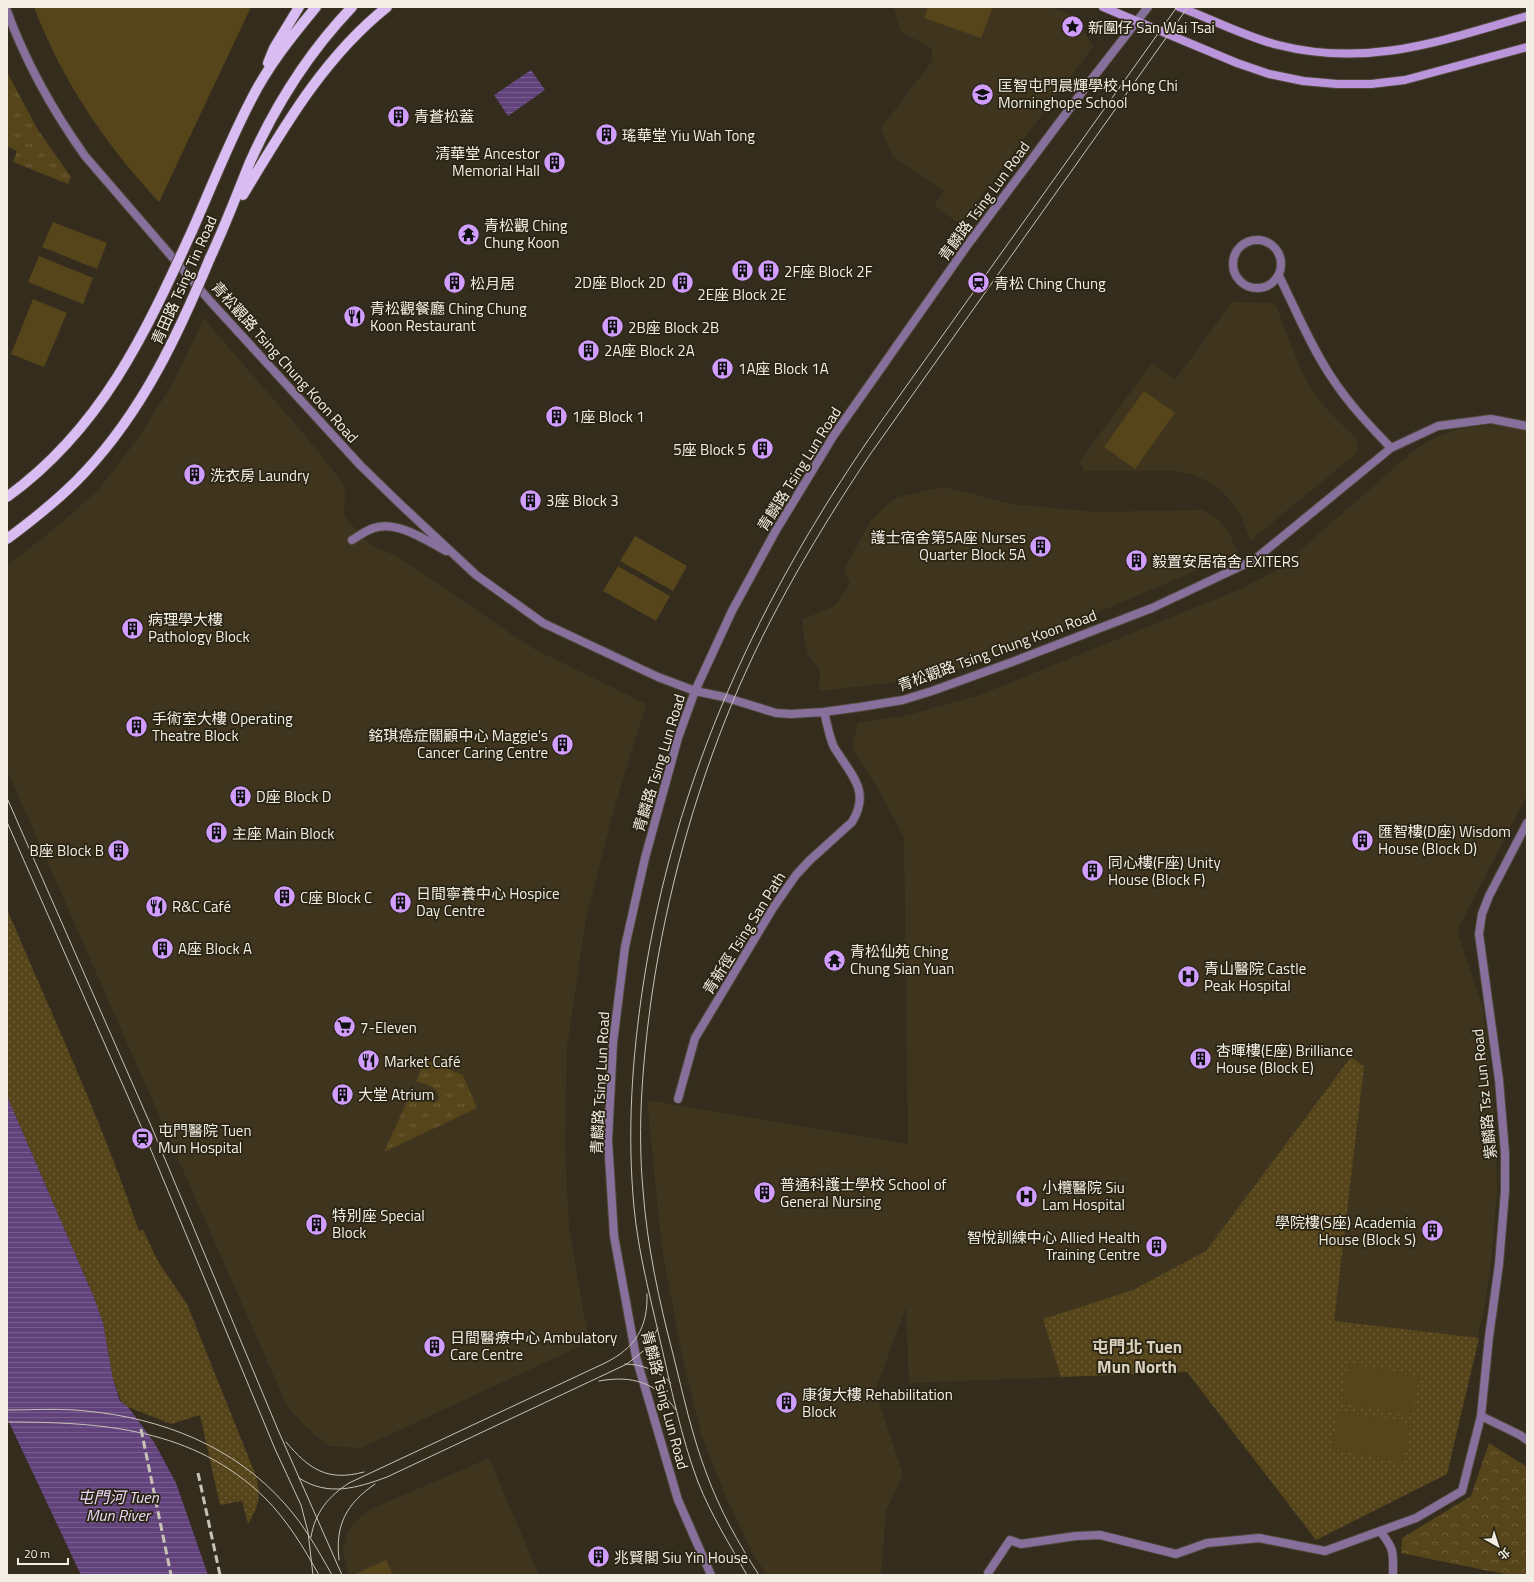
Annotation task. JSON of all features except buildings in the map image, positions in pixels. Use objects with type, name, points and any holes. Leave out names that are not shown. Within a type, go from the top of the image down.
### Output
[{"type":"main road","points":[[251,100],[274,48],[299,7]]},
{"type":"main road","name":"青田路 Tsing Tin Road","points":[[7,497],[40,471],[62,449],[83,426],[104,399],[144,333],[192,232],[251,100],[281,52],[316,7]]},
{"type":"main road","name":"青田路 Tsing Tin Road","points":[[7,539],[59,498],[85,473],[108,447],[132,414],[152,382],[186,315],[228,220],[251,162],[268,127],[285,97],[324,40],[352,7]]},
{"type":"main road","points":[[228,220],[293,114],[316,81],[343,48],[362,28],[387,7]]},
{"type":"main road","points":[[1103,7],[1237,63],[1269,74],[1303,81],[1337,84],[1371,84],[1405,80],[1527,47]]},
{"type":"main road","points":[[1179,7],[1277,45],[1308,51],[1338,54],[1369,54],[1431,44],[1527,16]]},
{"type":"street","name":"青麟路 Tsing Lun Road","points":[[711,1575],[678,1500],[636,1357],[614,1236],[608,1140],[613,1043],[625,947],[647,850],[678,738],[695,691],[732,611],[771,539],[834,435],[969,243],[1083,90],[1148,7]]},
{"type":"street","name":"青松觀路 Tsing Chung Koon Road","points":[[7,11],[27,58],[48,99],[85,156],[210,301],[355,459],[398,502],[476,574],[543,623],[658,677],[695,691],[724,697],[776,713],[791,714],[824,712],[903,700],[932,691],[1144,611],[1254,560],[1391,448],[1438,426],[1491,419],[1527,426]]},
{"type":"street","points":[[1278,276],[1273,282],[1266,286],[1259,288],[1250,287],[1243,284],[1238,278],[1234,270],[1234,258],[1244,245],[1251,241],[1259,240],[1267,242],[1279,253],[1281,261],[1278,276],[1322,363],[1371,427],[1391,448]]},
{"type":"street","name":"青松觀路 Tsing Chung Koon Road","points":[[352,540],[374,528],[389,525],[414,534],[457,557]]},
{"type":"street","name":"青新徑 Tsing San Path","points":[[678,1099],[695,1038],[773,908],[796,875],[815,855],[840,834],[852,822],[856,815],[859,807],[860,790],[852,774],[833,746],[824,712]]},
{"type":"street","name":"紫麟路 Tsz Lun Road","points":[[989,1575],[988,1573],[1010,1540],[1021,1544],[1076,1536],[1100,1535],[1176,1554],[1207,1543],[1259,1538],[1325,1551],[1416,1518],[1462,1491],[1481,1416],[1503,1228],[1505,1154],[1499,1080],[1479,934],[1482,914],[1489,896],[1527,823]]},
{"type":"street","points":[[1481,1416],[1527,1440]]},
{"type":"street","points":[[1380,1531],[1390,1544],[1393,1551],[1393,1575]]},
{"type":"shaded area","name":"匡智屯門晨輝學校 Hong Chi Morninghope School","points":[[893,7],[1050,7],[1077,17],[1093,47],[960,224],[934,206],[944,191],[893,157],[881,128],[933,60],[931,48],[901,32]]},
{"type":"shaded area","points":[[1232,302],[1275,303],[1308,384],[1321,402],[1356,438],[1358,452],[1250,541],[1241,514],[1228,498],[1210,482],[1190,474],[1174,471],[1084,471],[1080,461],[1152,363],[1175,380]]},
{"type":"shaded area","name":"屯門醫院 Tuen Mun Hospital","points":[[204,319],[302,432],[341,480],[345,491],[344,516],[370,545],[397,556],[532,648],[646,704],[616,802],[586,918],[567,1047],[565,1142],[569,1229],[589,1342],[361,1448],[328,1446],[305,1426],[287,1406],[7,770],[7,566],[60,524],[98,490],[136,441],[172,385]]},
{"type":"shaded area","name":"青山醫院 Castle Peak Hospital","points":[[1488,425],[1505,426],[1527,431],[1527,795],[1457,931],[1483,1008],[1495,1117],[1497,1191],[1491,1264],[1486,1300],[1447,1474],[1316,1540],[1187,1372],[909,1383],[906,1307],[875,1391],[903,1475],[886,1511],[881,1575],[767,1575],[753,1554],[725,1495],[701,1433],[682,1354],[662,1249],[647,1100],[908,1144],[904,838],[881,794],[852,748],[858,723],[904,716],[977,696],[1241,589],[1280,568],[1411,453],[1425,443],[1455,430]]},
{"type":"shaded area","points":[[944,487],[1011,504],[1097,512],[1203,510],[1213,515],[1228,531],[1238,553],[1042,636],[936,678],[819,691],[820,669],[807,654],[802,620],[836,605],[850,583],[844,570],[871,520],[895,498]]},
{"type":"shaded area","points":[[489,1458],[539,1575],[349,1575],[343,1551],[347,1534],[355,1522],[369,1510]]},
{"type":"green space","points":[[34,7],[251,7],[159,202],[121,158],[87,111],[58,61]]},
{"type":"green space","points":[[928,7],[993,7],[981,38],[924,18]]},
{"type":"green space","points":[[7,72],[38,130],[71,177],[68,184],[13,162],[17,151],[7,146]]},
{"type":"green space","points":[[53,222],[107,243],[97,269],[42,247]]},
{"type":"green space","points":[[39,256],[93,278],[83,304],[28,282]]},
{"type":"green space","points":[[33,299],[67,313],[44,367],[11,354]]},
{"type":"green space","points":[[1144,391],[1175,413],[1135,469],[1104,447]]},
{"type":"green space","points":[[635,536],[687,566],[673,591],[620,561]]},
{"type":"green space","points":[[618,566],[670,596],[656,621],[603,591]]},
{"type":"green space","points":[[7,909],[93,1109],[125,1190],[139,1231],[143,1230],[159,1263],[187,1304],[256,1476],[259,1496],[255,1512],[248,1524],[242,1501],[220,1505],[200,1415],[171,1424],[128,1407],[122,1403],[113,1379],[103,1323],[95,1300],[7,1096]]},
{"type":"green space","points":[[1351,1057],[1364,1067],[1334,1321],[1479,1338],[1447,1474],[1316,1540],[1187,1372],[1061,1377],[1043,1319],[1133,1290],[1206,1251]]},
{"type":"green space","points":[[425,1060],[463,1075],[477,1108],[384,1152],[411,1093],[434,1103],[439,1099],[434,1089],[416,1081]]},
{"type":"green space","points":[[1348,1363],[1420,1376],[1412,1416],[1341,1403]]},
{"type":"green space","points":[[1339,1410],[1411,1423],[1403,1463],[1331,1449]]},
{"type":"green space","points":[[1489,1443],[1527,1467],[1527,1575],[1509,1575],[1401,1553],[1402,1538],[1471,1496]]},
{"type":"green space","points":[[386,1560],[393,1575],[353,1575]]},
{"type":"water","points":[[531,70],[545,90],[508,116],[494,95]]},
{"type":"water","name":"屯門河 Tuen Mun River","points":[[7,1096],[95,1300],[103,1323],[113,1379],[120,1401],[128,1407],[154,1442],[176,1483],[208,1575],[81,1575],[7,1418]]},
{"type":"tram line","points":[[747,1575],[709,1506],[698,1482],[686,1447],[672,1394],[645,1274],[638,1240],[634,1207],[631,1124],[633,1068],[639,1013],[657,909],[677,834],[700,761],[728,691],[760,622],[796,554],[836,488],[880,423],[1177,7]]},
{"type":"tram line","points":[[759,1575],[724,1514],[712,1488],[692,1430],[658,1293],[647,1231],[641,1166],[642,1092],[652,994],[658,956],[674,882],[694,808],[719,736],[747,669],[778,606],[831,515],[869,456],[1188,7]]},
{"type":"tram line","points":[[7,798],[152,1128],[278,1430],[342,1575]]},
{"type":"tram line","points":[[7,822],[144,1133],[275,1449],[301,1505],[308,1532],[313,1575]]},
{"type":"tram line","points":[[311,1537],[316,1520],[324,1506],[335,1493],[349,1483],[605,1363],[624,1351],[632,1344],[642,1327],[647,1306],[647,1294]]},
{"type":"tram line","points":[[299,1478],[310,1484],[321,1487],[343,1489],[387,1477],[627,1364],[647,1348],[658,1328]]},
{"type":"tram line","points":[[625,1364],[638,1365],[650,1369],[671,1383]]},
{"type":"tram line","points":[[599,1381],[622,1379],[642,1383],[652,1387],[660,1393],[676,1410]]},
{"type":"tram line","points":[[7,1410],[46,1409],[86,1411],[114,1415],[142,1420],[194,1438],[243,1466],[265,1484],[285,1504],[305,1529],[332,1575]]},
{"type":"tram line","points":[[7,1422],[77,1424],[111,1428],[145,1434],[177,1443],[208,1457],[237,1475],[265,1498],[295,1535],[319,1575]]},
{"type":"tram line","points":[[286,1442],[311,1466],[320,1471],[339,1475],[351,1475],[364,1472]]},
{"type":"tram line","points":[[339,1560],[339,1536],[345,1516],[357,1499],[375,1484]]},
{"type":"railway","points":[[141,1429],[171,1575]]},
{"type":"railway","points":[[198,1473],[220,1575]]},
{"type":"place","name":"新圍仔 San Wai Tsai","points":[[1073,27]]},
{"type":"place","name":"匡智屯門晨輝學校 Hong Chi Morninghope School","points":[[982,94]]},
{"type":"place","name":"青蒼松蓋","points":[[398,116]]},
{"type":"place","name":"瑤華堂 Yiu Wah Tong","points":[[606,135]]},
{"type":"place","name":"清華堂 Ancestor Memorial Hall","points":[[555,162]]},
{"type":"place","name":"青松觀 Ching Chung Koon","points":[[469,234]]},
{"type":"place","name":"2E座 Block 2E","points":[[742,271]]},
{"type":"place","name":"2F座 Block 2F","points":[[769,271]]},
{"type":"place","name":"2D座 Block 2D","points":[[682,282]]},
{"type":"place","name":"松月居","points":[[454,283]]},
{"type":"place","name":"青松 Ching Chung","points":[[979,283]]},
{"type":"place","name":"青松觀餐廳 Ching Chung Koon Restaurant","points":[[354,317]]},
{"type":"place","name":"2B座 Block 2B","points":[[613,327]]},
{"type":"place","name":"2A座 Block 2A","points":[[588,350]]},
{"type":"place","name":"1A座 Block 1A","points":[[722,368]]},
{"type":"place","name":"1座 Block 1","points":[[556,416]]},
{"type":"place","name":"5座 Block 5","points":[[762,449]]},
{"type":"place","name":"洗衣房 Laundry","points":[[194,475]]},
{"type":"place","name":"3座 Block 3","points":[[531,500]]},
{"type":"place","name":"護士宿舍第5A座 Nurses Quarter Block 5A","points":[[1041,546]]},
{"type":"place","name":"毅置安居宿舍 EXITERS","points":[[1136,561]]},
{"type":"place","name":"病理學大樓 Pathology Block","points":[[132,628]]},
{"type":"place","name":"手術室大樓 Operating Theatre Block","points":[[137,727]]},
{"type":"place","name":"銘琪癌症關顧中心 Maggie's Cancer Caring Centre","points":[[563,744]]},
{"type":"place","name":"D座 Block D","points":[[240,796]]},
{"type":"place","name":"主座 Main Block","points":[[217,833]]},
{"type":"place","name":"匯智樓(D座) Wisdom House (Block D)","points":[[1362,840]]},
{"type":"place","name":"B座 Block B","points":[[119,850]]},
{"type":"place","name":"同心樓(F座) Unity House (Block F)","points":[[1092,871]]},
{"type":"place","name":"C座 Block C","points":[[284,897]]},
{"type":"place","name":"日間寧養中心 Hospice Day Centre","points":[[401,902]]},
{"type":"place","name":"R&C Café","points":[[157,906]]},
{"type":"place","name":"A座 Block A","points":[[162,948]]},
{"type":"place","name":"青松仙苑 Ching Chung Sian Yuan","points":[[834,960]]},
{"type":"place","name":"青山醫院 Castle Peak Hospital","points":[[1189,977]]},
{"type":"place","name":"7-Eleven","points":[[345,1027]]},
{"type":"place","name":"杏暉樓(E座) Brilliance House (Block E)","points":[[1200,1059]]},
{"type":"place","name":"Market Café","points":[[369,1061]]},
{"type":"place","name":"大堂 Atrium","points":[[343,1094]]},
{"type":"place","name":"屯門醫院 Tuen Mun Hospital","points":[[142,1139]]},
{"type":"place","name":"普通科護士學校 School of General Nursing","points":[[764,1193]]},
{"type":"place","name":"小欖醫院 Siu Lam Hospital","points":[[1026,1196]]},
{"type":"place","name":"特別座 Special Block","points":[[316,1224]]},
{"type":"place","name":"學院樓(S座) Academia House (Block S)","points":[[1432,1231]]},
{"type":"place","name":"智悅訓練中心 Allied Health Training Centre","points":[[1156,1246]]},
{"type":"place","name":"日間醫療中心 Ambulatory Care Centre","points":[[434,1346]]},
{"type":"place","name":"康復大樓 Rehabilitation Block","points":[[786,1403]]},
{"type":"place","name":"兆賢閣 Siu Yin House","points":[[599,1557]]},
{"type":"district","name":"屯門北 Tuen Mun North","points":[[1137,1357]]}]
